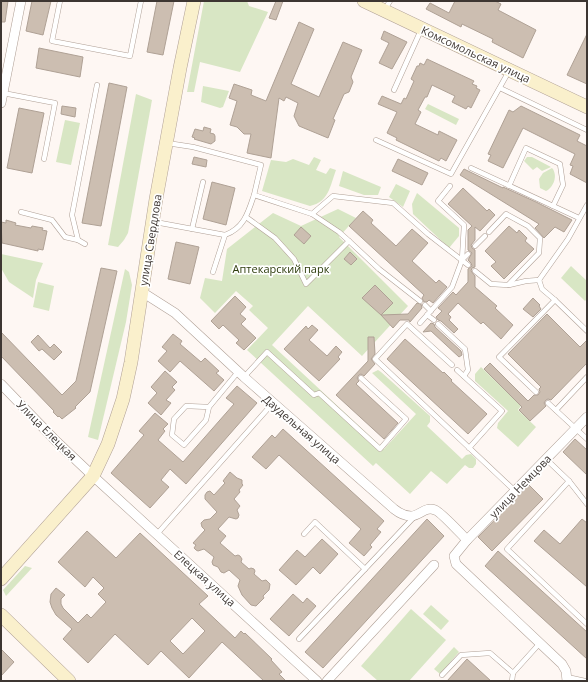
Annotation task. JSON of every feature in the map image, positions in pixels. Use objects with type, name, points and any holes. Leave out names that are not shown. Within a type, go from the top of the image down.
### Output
[{"type":"street","points":[[1,102],[5,65],[21,1]]},
{"type":"street","name":"улица Свердлова","points":[[1,579],[93,476],[108,444],[122,400],[131,362],[152,221],[194,1]]},
{"type":"street","name":"Комсомольская улица","points":[[364,1],[387,5],[421,29],[587,107]]},
{"type":"street","name":"Даудельная улица","points":[[142,292],[175,313],[241,375],[394,509],[402,514],[410,516],[416,515],[426,509],[435,510],[467,540]]},
{"type":"street","name":"Улица Елецкая","points":[[1,384],[56,441],[93,476]]},
{"type":"street","name":"улица Немцова","points":[[540,643],[456,564],[454,556],[467,540],[587,417]]},
{"type":"street","name":"Елецкая улица","points":[[93,476],[316,681]]},
{"type":"street","points":[[327,681],[434,565]]},
{"type":"street","points":[[1,615],[69,681]]},
{"type":"street","points":[[540,643],[562,664],[567,679]]},
{"type":"lane","points":[[60,1],[52,40],[130,56],[141,1]]},
{"type":"lane","points":[[394,90],[421,29]]},
{"type":"lane","points":[[376,140],[450,174],[510,71]]},
{"type":"lane","points":[[78,240],[72,215],[97,85]]},
{"type":"lane","points":[[500,88],[587,130]]},
{"type":"lane","points":[[3,93],[55,104],[44,159]]},
{"type":"lane","points":[[152,221],[225,235],[234,232],[246,217],[254,195],[261,165],[193,147],[166,143]]},
{"type":"lane","points":[[509,186],[526,148],[560,164],[563,185],[553,206]]},
{"type":"lane","points":[[471,168],[579,218]]},
{"type":"lane","points":[[192,229],[204,182]]},
{"type":"lane","points":[[420,323],[452,287],[462,260],[464,225],[438,201],[450,186]]},
{"type":"lane","points":[[254,195],[312,214],[339,232],[379,269],[420,300]]},
{"type":"lane","points":[[312,214],[333,196],[393,203],[428,234],[468,265]]},
{"type":"lane","points":[[539,280],[568,239],[587,205]]},
{"type":"lane","points":[[21,212],[52,220],[65,237],[78,240],[85,244]]},
{"type":"lane","points":[[489,232],[506,214],[528,226],[540,238],[539,253],[508,285]]},
{"type":"lane","points":[[246,217],[275,238],[294,259],[306,284],[349,241]]},
{"type":"lane","points":[[212,272],[225,235]]},
{"type":"lane","points":[[475,246],[485,236]]},
{"type":"lane","points":[[462,260],[468,254]]},
{"type":"lane","points":[[475,271],[491,284],[508,285],[539,280]]},
{"type":"lane","points":[[539,280],[542,288],[587,331]]},
{"type":"lane","points":[[536,392],[499,357],[555,300]]},
{"type":"lane","points":[[425,305],[434,320]]},
{"type":"lane","points":[[452,365],[415,329],[407,324],[375,359],[515,491]]},
{"type":"lane","points":[[438,324],[465,349],[468,370],[464,376]]},
{"type":"lane","points":[[209,407],[186,406],[174,419],[172,435],[184,445],[206,420],[209,407],[241,375],[267,352],[314,394],[319,393],[380,449],[406,419],[361,378]]},
{"type":"lane","points":[[457,370],[502,411],[469,448]]},
{"type":"lane","points":[[556,410],[587,377]]},
{"type":"lane","points":[[157,534],[273,403]]},
{"type":"lane","points":[[548,403],[587,439]]},
{"type":"lane","points":[[546,459],[569,481],[587,504]]},
{"type":"lane","points":[[569,481],[507,549],[587,624]]},
{"type":"lane","points":[[299,639],[416,515]]},
{"type":"lane","points":[[304,534],[315,522],[365,569]]},
{"type":"lane","points":[[512,681],[513,673],[540,643]]},
{"type":"lane","points":[[442,675],[461,655],[490,653],[513,673]]},
{"type":"lane","points":[[567,679],[585,681]]},
{"type":"green space","points":[[204,1],[247,1],[249,6],[268,12],[240,72],[200,62],[194,92],[187,92]]},
{"type":"green space","points":[[203,86],[229,91],[223,107],[220,108],[201,102]]},
{"type":"green space","points":[[136,94],[152,100],[128,233],[118,247],[108,245]]},
{"type":"green space","points":[[428,104],[459,119],[456,125],[425,109]]},
{"type":"green space","points":[[65,120],[80,123],[71,165],[56,162]]},
{"type":"green space","points":[[314,157],[321,160],[316,170],[326,174],[330,168],[336,170],[328,192],[321,201],[310,206],[262,191],[271,160],[286,162],[293,159],[309,165]]},
{"type":"green space","points":[[527,157],[532,157],[551,167],[542,171],[537,167],[533,170],[524,161]]},
{"type":"green space","points":[[552,168],[555,174],[554,181],[551,187],[546,191],[540,188],[539,179],[543,173]]},
{"type":"green space","points":[[343,171],[381,187],[378,195],[364,195],[339,186]]},
{"type":"green space","points":[[396,184],[410,191],[403,207],[389,197]]},
{"type":"green space","points":[[417,193],[459,228],[459,236],[449,248],[413,214],[412,204]]},
{"type":"green space","name":"Аптекарский парк","points":[[338,209],[356,218],[339,237],[408,306],[362,356],[308,306],[272,345],[384,449],[416,414],[372,373],[378,370],[381,372],[430,416],[430,422],[427,426],[462,459],[466,455],[471,454],[476,459],[476,464],[473,468],[469,468],[465,465],[447,484],[431,471],[410,494],[376,463],[373,466],[247,350],[268,328],[249,310],[253,306],[236,291],[215,313],[200,298],[205,278],[222,281],[227,249],[273,213],[301,226]]},
{"type":"green space","points":[[1,254],[43,263],[36,280],[33,298],[9,282],[1,268]]},
{"type":"green space","points":[[571,266],[587,281],[587,299],[585,301],[561,278]]},
{"type":"green space","points":[[125,269],[129,272],[132,285],[126,322],[98,440],[88,437]]},
{"type":"green space","points":[[38,282],[54,286],[49,311],[33,307]]},
{"type":"green space","points":[[481,367],[521,406],[518,410],[536,427],[518,447],[497,428],[498,423],[508,411],[475,381],[475,374]]},
{"type":"green space","points":[[25,566],[32,568],[6,596],[3,590]]},
{"type":"green space","points":[[431,605],[449,621],[441,630],[423,614]]},
{"type":"green space","points":[[411,609],[446,640],[409,681],[378,681],[361,666]]},
{"type":"green space","points":[[454,647],[459,652],[440,674],[434,669]]},
{"type":"building","points":[[1,1],[8,1],[5,22],[1,22]]},
{"type":"building","points":[[32,1],[51,1],[43,35],[26,31]]},
{"type":"building","points":[[157,1],[174,1],[163,55],[147,52]]},
{"type":"building","points":[[276,1],[283,1],[276,20],[269,18]]},
{"type":"building","points":[[455,1],[495,1],[501,4],[498,10],[536,30],[523,58],[492,42],[493,39],[462,24],[461,27],[426,9],[430,3],[449,13]]},
{"type":"building","points":[[299,22],[314,29],[291,84],[319,97],[343,42],[362,50],[351,77],[353,82],[349,92],[344,94],[333,119],[335,120],[328,138],[299,126],[294,116],[298,103],[286,97],[284,101],[279,98],[271,158],[247,153],[251,134],[244,134],[237,127],[230,125],[237,101],[229,98],[234,84],[252,90],[251,95],[266,101]]},
{"type":"building","points":[[384,31],[407,42],[392,69],[379,63],[389,43],[381,39]]},
{"type":"building","points":[[587,34],[587,84],[567,75]]},
{"type":"building","points":[[39,48],[83,57],[80,77],[36,68]]},
{"type":"building","points":[[427,59],[474,81],[472,84],[477,86],[476,88],[480,90],[471,108],[468,106],[466,109],[452,102],[455,96],[432,85],[427,97],[425,97],[418,110],[421,112],[415,124],[438,135],[439,131],[457,140],[446,161],[441,158],[439,161],[396,140],[397,138],[387,133],[397,112],[378,104],[382,96],[401,104],[404,98],[406,99],[414,81],[411,79],[417,66],[419,66],[420,63],[424,65]]},
{"type":"building","points":[[109,83],[127,87],[101,226],[82,223]]},
{"type":"building","points":[[62,106],[76,108],[75,117],[61,114]]},
{"type":"building","points":[[521,106],[580,135],[577,141],[587,146],[587,183],[570,174],[573,166],[570,165],[575,154],[523,128],[503,168],[488,161],[491,155],[488,154],[509,110],[513,112]]},
{"type":"building","points":[[19,108],[44,113],[32,173],[7,168]]},
{"type":"building","points":[[204,127],[211,129],[210,133],[214,134],[215,136],[215,141],[211,144],[192,137],[195,129],[203,131]]},
{"type":"building","points":[[194,157],[207,160],[206,167],[192,164]]},
{"type":"building","points":[[398,159],[428,173],[422,185],[392,171]]},
{"type":"building","points":[[464,169],[572,220],[564,232],[555,227],[544,238],[535,228],[539,224],[460,175]]},
{"type":"building","points":[[212,182],[235,188],[226,225],[203,219]]},
{"type":"building","points":[[463,188],[487,211],[489,209],[495,215],[480,231],[475,227],[475,240],[471,245],[475,250],[475,267],[472,268],[471,271],[475,276],[475,287],[497,306],[495,308],[513,325],[501,339],[483,322],[481,324],[458,303],[448,314],[451,317],[449,320],[458,329],[454,333],[436,317],[442,311],[438,308],[453,292],[456,295],[468,282],[468,269],[472,266],[468,260],[472,253],[468,250],[468,230],[472,226],[448,204]]},
{"type":"building","points":[[363,211],[373,220],[371,223],[396,246],[412,229],[428,243],[412,261],[436,283],[439,280],[447,287],[433,303],[429,300],[424,302],[422,298],[424,295],[349,226]]},
{"type":"building","points":[[6,220],[16,223],[15,225],[31,228],[32,226],[43,228],[42,230],[47,231],[43,250],[38,249],[38,251],[2,243],[1,222],[6,223]]},
{"type":"building","points":[[509,226],[517,233],[519,230],[527,238],[525,241],[534,249],[504,279],[491,266],[496,262],[485,251]]},
{"type":"building","points":[[301,227],[311,236],[304,244],[294,235]]},
{"type":"building","points":[[176,242],[199,247],[190,284],[168,279]]},
{"type":"building","points":[[350,252],[357,259],[351,265],[344,259]]},
{"type":"building","points":[[101,268],[117,271],[90,392],[75,407],[76,408],[62,419],[53,412],[54,411],[1,356],[1,332],[62,395],[76,381]]},
{"type":"building","points":[[375,285],[393,303],[381,315],[362,298]]},
{"type":"building","points":[[235,296],[246,307],[240,314],[246,319],[241,324],[256,338],[244,350],[236,343],[239,340],[223,325],[219,329],[211,321]]},
{"type":"building","points":[[533,298],[540,305],[539,306],[541,309],[533,317],[523,309]]},
{"type":"building","points":[[417,303],[421,304],[422,308],[410,322],[409,320],[400,320],[393,328],[381,315],[408,314]]},
{"type":"building","points":[[547,314],[580,347],[587,340],[587,363],[551,400],[546,400],[544,403],[546,406],[530,421],[519,410],[522,407],[484,369],[490,363],[528,401],[534,395],[538,395],[541,387],[508,354]]},
{"type":"building","points":[[431,323],[434,324],[435,327],[461,351],[462,355],[459,357],[431,331],[423,332]]},
{"type":"building","points":[[312,325],[318,330],[309,340],[327,356],[336,346],[342,352],[338,357],[340,359],[319,381],[284,349],[306,326],[308,329]]},
{"type":"building","points":[[173,334],[182,341],[180,344],[201,362],[205,358],[219,371],[216,373],[224,380],[214,391],[180,361],[170,372],[158,361],[167,351],[162,347]]},
{"type":"building","points":[[38,335],[50,348],[54,344],[62,352],[54,360],[42,349],[39,351],[31,342]]},
{"type":"building","points":[[368,337],[374,337],[375,354],[371,359],[375,364],[364,376],[361,374],[359,375],[357,378],[359,381],[356,384],[398,423],[384,439],[336,395],[368,361]]},
{"type":"building","points":[[405,339],[443,373],[444,372],[452,380],[451,381],[487,414],[468,434],[387,359]]},
{"type":"building","points":[[165,371],[177,382],[172,387],[175,390],[166,400],[171,403],[161,415],[148,403],[157,393],[151,387]]},
{"type":"building","points":[[237,386],[257,403],[186,484],[170,469],[161,480],[169,487],[150,508],[111,473],[144,435],[139,431],[155,413],[168,424],[163,429],[165,431],[158,440],[183,462],[234,404],[226,398]]},
{"type":"building","points":[[283,429],[384,521],[377,529],[381,532],[370,545],[372,547],[364,556],[349,543],[361,529],[279,455],[266,469],[252,457],[272,435],[275,438]]},
{"type":"building","points":[[575,439],[587,450],[587,475],[563,452]]},
{"type":"building","points":[[230,472],[242,480],[243,485],[239,490],[240,492],[234,499],[240,506],[237,510],[239,515],[236,519],[229,517],[218,529],[226,536],[220,543],[235,556],[240,556],[242,559],[241,562],[249,569],[254,569],[254,574],[262,581],[266,580],[270,584],[269,590],[263,596],[264,598],[256,606],[251,605],[242,595],[238,586],[240,580],[229,570],[224,573],[221,572],[218,567],[213,565],[212,562],[214,557],[204,549],[198,551],[196,550],[194,548],[196,545],[193,543],[205,530],[201,523],[204,520],[210,519],[217,512],[205,499],[205,495],[210,491],[214,495],[225,483],[223,481]]},
{"type":"building","points":[[529,485],[543,499],[492,551],[478,537]]},
{"type":"building","points":[[427,519],[444,536],[323,668],[305,652]]},
{"type":"building","points":[[582,519],[587,523],[587,587],[534,541],[544,530],[560,544]]},
{"type":"building","points":[[87,531],[116,558],[140,533],[208,596],[199,604],[235,638],[241,631],[244,634],[245,633],[272,659],[271,660],[282,672],[279,674],[286,681],[264,681],[222,642],[189,678],[161,651],[148,665],[115,634],[88,663],[63,639],[72,629],[56,615],[50,602],[51,594],[56,588],[65,595],[61,599],[61,604],[78,623],[87,614],[91,618],[106,602],[98,594],[104,588],[93,577],[85,587],[58,562]],"holes":[[[192,618],[205,631],[183,654],[170,641]]]},
{"type":"building","points":[[322,539],[338,554],[320,574],[313,567],[296,585],[279,570],[297,550],[305,557]]},
{"type":"building","points":[[498,551],[587,632],[587,659],[485,566]]},
{"type":"building","points":[[293,594],[303,603],[307,598],[316,606],[289,636],[270,619]]},
{"type":"building","points":[[1,649],[14,662],[1,676]]},
{"type":"building","points":[[467,659],[491,681],[447,681]]}]
